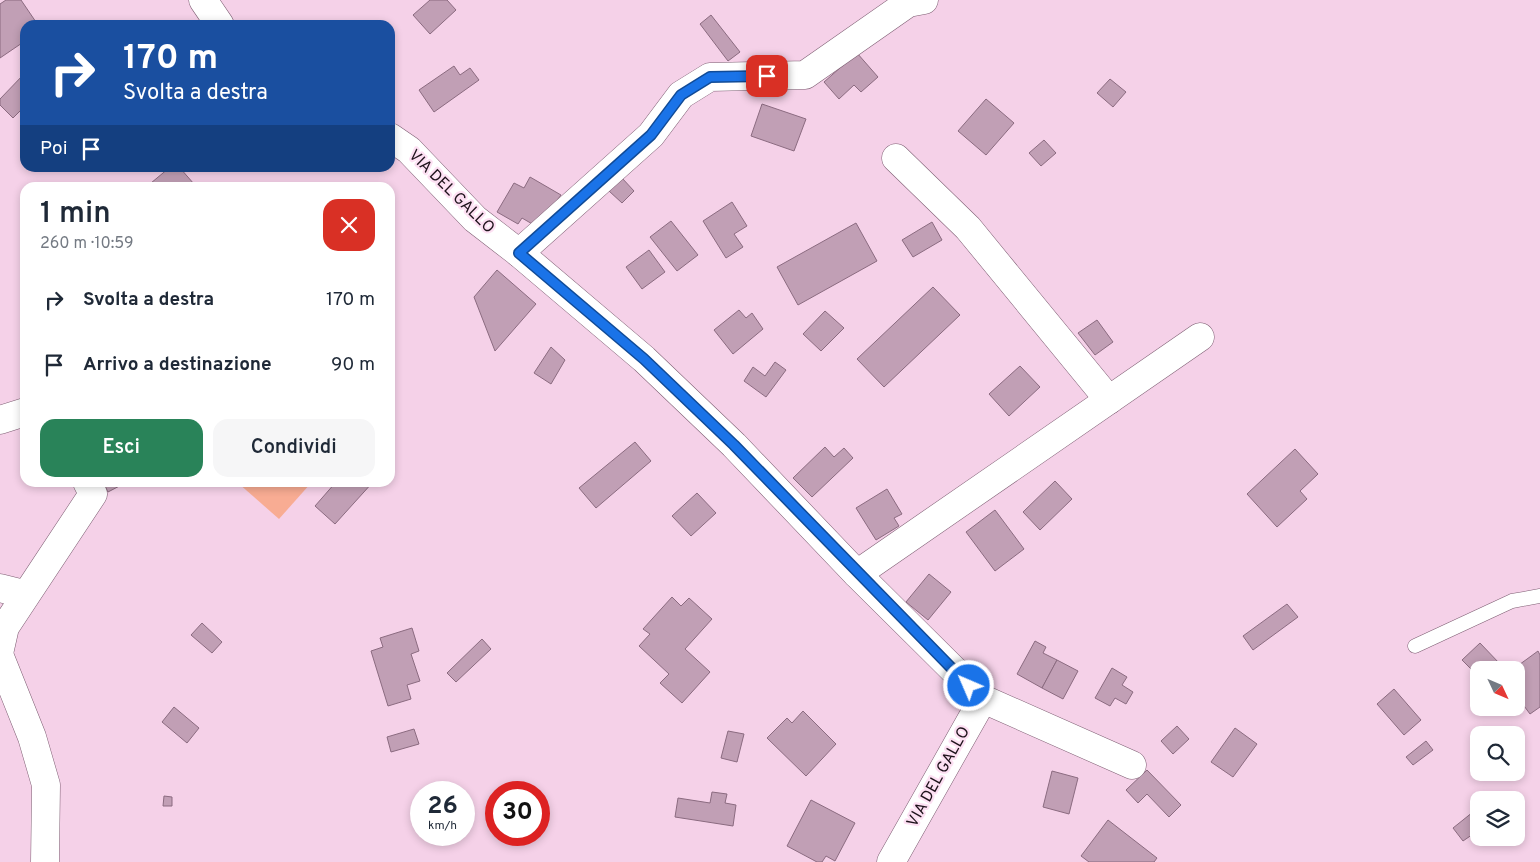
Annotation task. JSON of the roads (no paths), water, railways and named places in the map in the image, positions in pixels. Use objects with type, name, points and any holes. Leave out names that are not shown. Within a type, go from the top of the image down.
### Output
[{"type":"street","points":[[203,0],[217,20]]},
{"type":"street","points":[[519,253],[651,135],[681,95],[710,77],[805,75],[908,3],[924,0]]},
{"type":"street","name":"VIA DEL GALLO","points":[[395,140],[409,150],[475,219],[519,253],[658,372],[734,445],[857,574],[983,700],[891,862]]},
{"type":"street","points":[[896,158],[968,228],[1109,400]]},
{"type":"street","points":[[857,574],[1200,336]]},
{"type":"street","points":[[0,420],[20,414]]},
{"type":"street","points":[[0,650],[12,591],[92,494],[89,487]]},
{"type":"street","points":[[0,657],[32,737],[46,785],[45,862]]},
{"type":"street","points":[[983,700],[1132,765]]},
{"type":"lane","points":[[1415,646],[1512,601],[1540,596]]}]
